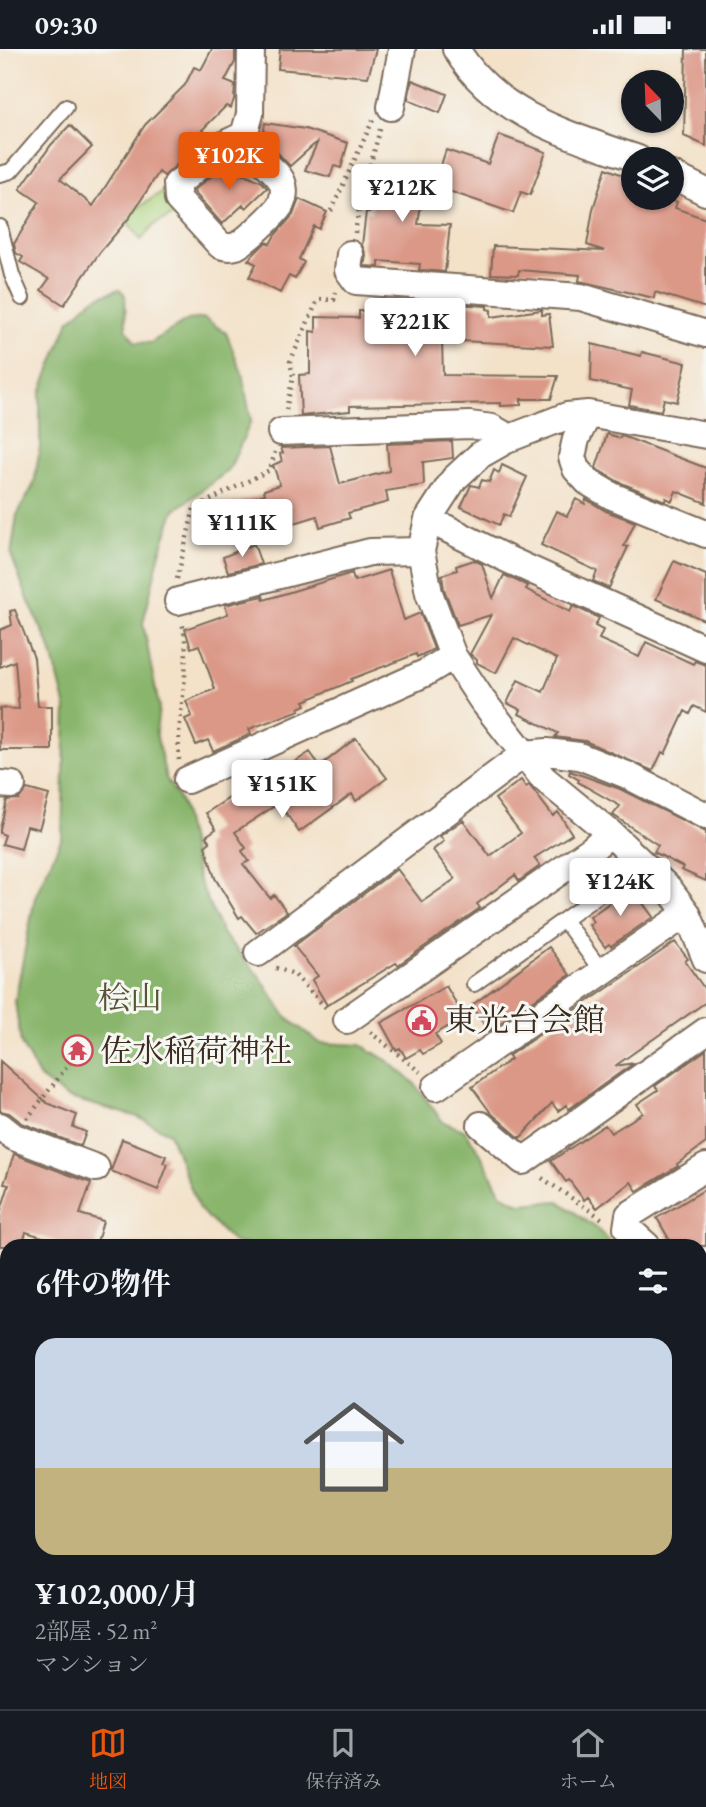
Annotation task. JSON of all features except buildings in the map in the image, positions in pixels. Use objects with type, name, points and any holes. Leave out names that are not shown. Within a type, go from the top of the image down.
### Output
[{"type":"street","points":[[244,135],[250,114],[251,49]]},
{"type":"street","points":[[392,100],[402,49]]},
{"type":"street","points":[[456,49],[486,86],[519,111],[556,131],[621,153]]},
{"type":"street","points":[[684,181],[706,192]]},
{"type":"street","points":[[350,254],[348,270],[356,281],[581,297],[706,334]]},
{"type":"street","points":[[706,435],[588,414],[567,416],[510,438],[493,446],[465,467],[441,496],[428,519],[421,551],[429,593],[453,656],[482,700],[543,778],[610,832],[652,871],[687,913],[706,959]]},
{"type":"street","points":[[588,414],[576,439],[572,457],[576,469],[588,482],[612,496],[706,534]]},
{"type":"street","points":[[281,432],[470,425],[492,428],[510,438]]},
{"type":"street","points":[[428,519],[507,559],[706,649]]},
{"type":"street","points":[[178,601],[370,552],[421,551]]},
{"type":"street","points":[[187,780],[425,673],[453,656]]},
{"type":"street","points":[[265,960],[524,754],[547,752],[579,756],[627,775],[706,815]]},
{"type":"street","points":[[347,1020],[592,849],[610,832]]},
{"type":"street","points":[[436,1087],[687,913]]},
{"type":"street","points":[[481,1125],[532,1169],[706,1031]]},
{"type":"street","points":[[7,1131],[96,1168]]},
{"type":"street","points":[[639,1239],[627,1229],[629,1215],[706,1167]]},
{"type":"lane","points":[[0,174],[11,171],[66,107]]},
{"type":"lane","points":[[0,227],[12,275],[22,298]]},
{"type":"lane","points":[[474,984],[607,889]]},
{"type":"lane","points":[[564,920],[603,973]]},
{"type":"path","points":[[331,211],[384,100],[392,100],[376,138],[360,209]]},
{"type":"path","points":[[178,601],[176,582],[194,508],[270,470],[293,376],[290,362],[320,299],[334,300]]},
{"type":"path","points":[[183,630],[186,676],[180,714],[179,758],[187,780]]},
{"type":"path","points":[[265,960],[293,974],[329,1011],[347,1020]]},
{"type":"path","points":[[7,1131],[75,1055]]},
{"type":"path","points":[[532,1169],[609,1223],[627,1229]]},
{"type":"green space","points":[[165,190],[178,213],[155,224],[141,240],[124,217]]},
{"type":"green space","name":"桧山","points":[[119,289],[125,295],[126,328],[135,342],[150,343],[188,320],[204,318],[226,333],[242,373],[251,421],[229,470],[174,511],[160,552],[143,623],[159,707],[156,733],[166,778],[181,803],[199,881],[222,933],[260,977],[287,1018],[320,1043],[361,1045],[388,1061],[414,1083],[443,1122],[464,1130],[479,1151],[501,1194],[520,1204],[559,1201],[607,1239],[230,1239],[199,1209],[169,1133],[138,1117],[66,1097],[40,1078],[21,1044],[15,1001],[35,897],[62,837],[66,708],[51,649],[11,555],[17,515],[34,484],[40,447],[40,395],[69,321],[93,299]]},
{"type":"place","name":"東光台会館","points":[[422,1020]]},
{"type":"place","name":"佐水稲荷神社","points":[[77,1051]]}]
